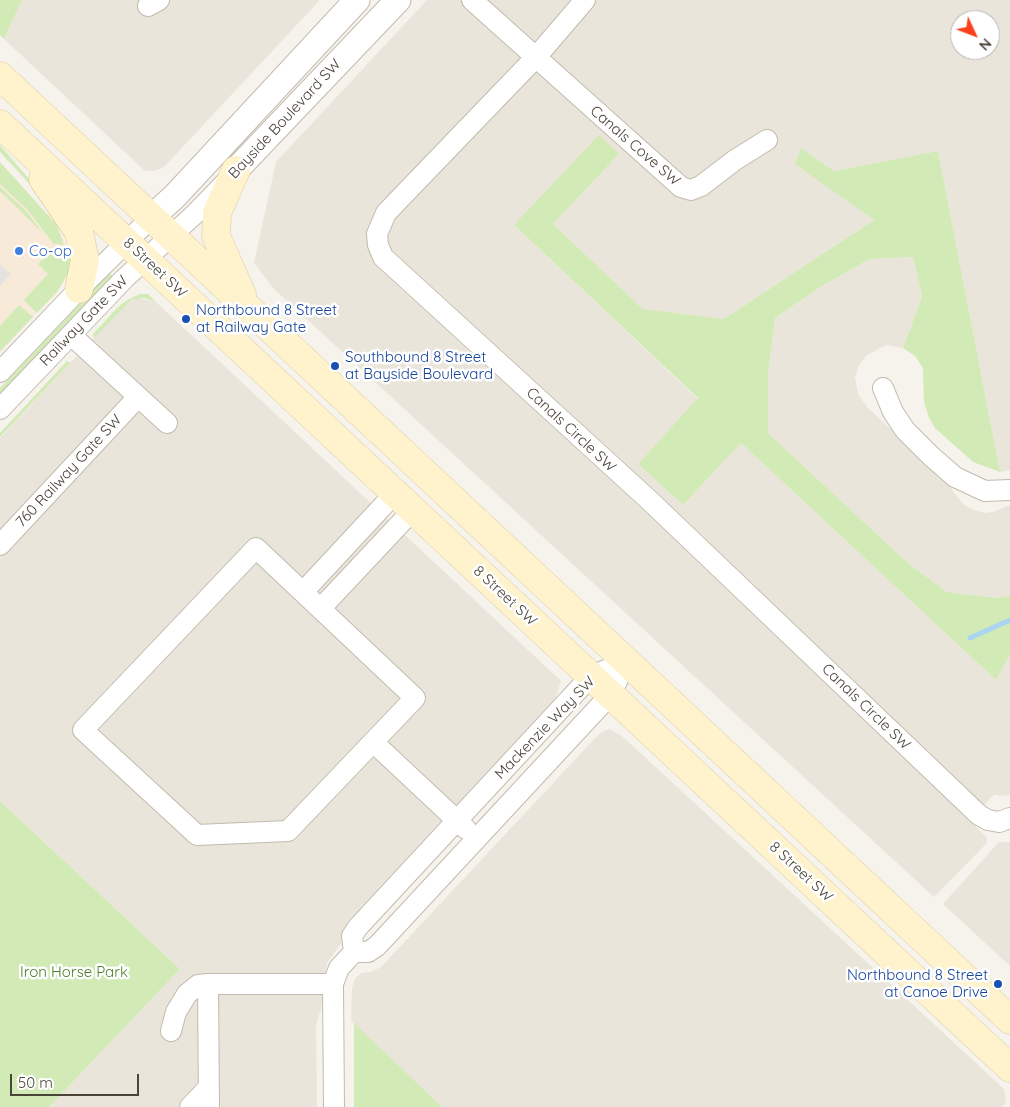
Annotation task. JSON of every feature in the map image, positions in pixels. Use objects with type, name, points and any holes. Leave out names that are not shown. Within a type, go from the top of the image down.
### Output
[{"type":"main road","points":[[0,76],[1010,1020]]},
{"type":"main road","points":[[7,130],[80,232],[85,260],[79,289]]},
{"type":"main road","name":"8 Street SW","points":[[7,130],[1010,1068]]},
{"type":"main road","points":[[236,170],[217,213],[216,236],[248,307]]},
{"type":"street","name":"Bayside Boulevard SW","points":[[152,217],[175,196],[357,0]]},
{"type":"street","name":"Bayside Boulevard SW","points":[[171,236],[398,0]]},
{"type":"street","name":"Canals Cove SW","points":[[472,0],[537,56],[681,187],[691,190],[701,186],[735,160],[767,140]]},
{"type":"street","name":"Canals Circle SW","points":[[585,0],[537,56],[386,213],[377,234],[378,245],[383,257],[649,500],[978,814],[988,820],[999,822],[1010,818]]},
{"type":"street","name":"Railway Gate SW","points":[[0,372],[126,241],[152,217]]},
{"type":"street","name":"Railway Gate SW","points":[[0,409],[71,335],[171,236]]},
{"type":"street","points":[[71,335],[166,423]]},
{"type":"street","points":[[883,388],[893,412],[905,430],[955,477],[985,491],[1010,490]]},
{"type":"street","name":"760 Railway Gate SW","points":[[0,545],[138,397]]},
{"type":"street","points":[[303,592],[404,501]]},
{"type":"street","points":[[320,608],[404,501]]},
{"type":"street","points":[[256,548],[320,608],[415,698],[288,831],[197,835],[83,730],[256,548]]},
{"type":"street","name":"Mackenzie Way SW","points":[[601,685],[476,839],[377,946],[368,952],[354,952],[352,936],[358,927],[457,821],[601,685],[626,662]]},
{"type":"street","points":[[373,742],[476,839]]},
{"type":"street","points":[[334,1107],[333,984],[339,968],[354,952]]},
{"type":"street","points":[[208,984],[209,1107]]},
{"type":"street","points":[[171,1031],[176,1012],[187,994],[198,985],[333,984]]},
{"type":"street","points":[[190,1107],[209,1087]]},
{"type":"shaded area","points":[[22,0],[320,0],[163,168],[152,171],[144,170],[4,39]]},
{"type":"shaded area","points":[[427,0],[1010,0],[1010,470],[1000,472],[938,151],[834,171],[801,148],[842,197],[874,220],[724,319],[643,309],[553,224],[619,154],[514,225],[698,399],[638,464],[683,505],[741,443],[996,680],[1010,655],[1010,795],[1000,796],[994,794],[971,821],[987,838],[987,843],[934,897],[274,289],[254,263],[276,162]]},
{"type":"shaded area","points":[[0,162],[56,224],[65,242],[65,250],[70,252],[62,285],[0,353]]},
{"type":"shaded area","points":[[913,257],[922,297],[903,348],[886,345],[867,355],[859,365],[855,377],[858,394],[867,407],[944,479],[963,504],[971,509],[985,513],[1010,505],[1010,596],[997,598],[947,592],[909,564],[768,433],[768,374],[775,318],[822,286],[870,259]]},
{"type":"shaded area","points":[[0,264],[11,274],[0,286]]},
{"type":"shaded area","points":[[138,298],[156,302],[561,681],[556,697],[550,704],[348,921],[342,942],[327,963],[321,1009],[316,1025],[317,1107],[49,1107],[180,969],[0,801],[0,438],[126,303]]},
{"type":"shaded area","points":[[609,729],[622,736],[1004,1089],[1006,1102],[1002,1107],[442,1107],[351,1021],[352,988],[355,979],[361,973],[371,972],[381,967],[599,734]]},
{"type":"shaded area","points":[[999,842],[1010,842],[1010,966],[943,904]]},
{"type":"green space","points":[[0,0],[22,0],[4,39],[0,35]]},
{"type":"green space","points":[[599,135],[619,154],[553,224],[643,309],[724,319],[874,220],[795,164],[801,148],[834,171],[938,151],[1000,472],[973,462],[935,428],[929,418],[924,402],[923,368],[915,356],[903,348],[922,297],[913,257],[870,259],[822,286],[775,318],[768,374],[768,433],[909,564],[947,592],[997,598],[1010,596],[1010,655],[996,680],[741,443],[683,505],[638,464],[698,398],[514,225]]},
{"type":"green space","points":[[0,145],[52,206],[52,208],[0,152]]},
{"type":"green space","points":[[0,162],[56,224],[64,245],[53,243],[27,209],[0,184]]},
{"type":"green space","points":[[0,187],[25,210],[43,233],[0,191]]},
{"type":"green space","points":[[51,249],[72,251],[72,267],[57,292],[37,313],[24,300],[48,274],[38,264],[46,256],[44,253]]},
{"type":"green space","points":[[109,273],[113,276],[0,396],[0,388]]},
{"type":"green space","points":[[140,294],[148,294],[156,302],[144,298],[131,300],[94,338],[93,334],[117,308],[127,300]]},
{"type":"green space","points":[[19,305],[33,317],[0,351],[0,326]]},
{"type":"green space","points":[[67,361],[70,363],[0,437],[0,433]]},
{"type":"green space","name":"Iron Horse Park","points":[[0,801],[180,969],[49,1107],[0,1107]]},
{"type":"green space","points":[[354,1023],[442,1107],[354,1107]]},
{"type":"waterway","points":[[970,638],[1010,620]]},
{"type":"place","name":"Co-op","points":[[19,251]]},
{"type":"place","name":"Northbound 8 Street at Railway Gate","points":[[186,319]]},
{"type":"place","name":"Southbound 8 Street at Bayside Boulevard","points":[[335,366]]},
{"type":"place","name":"Northbound 8 Street at Canoe Drive","points":[[998,984]]}]
